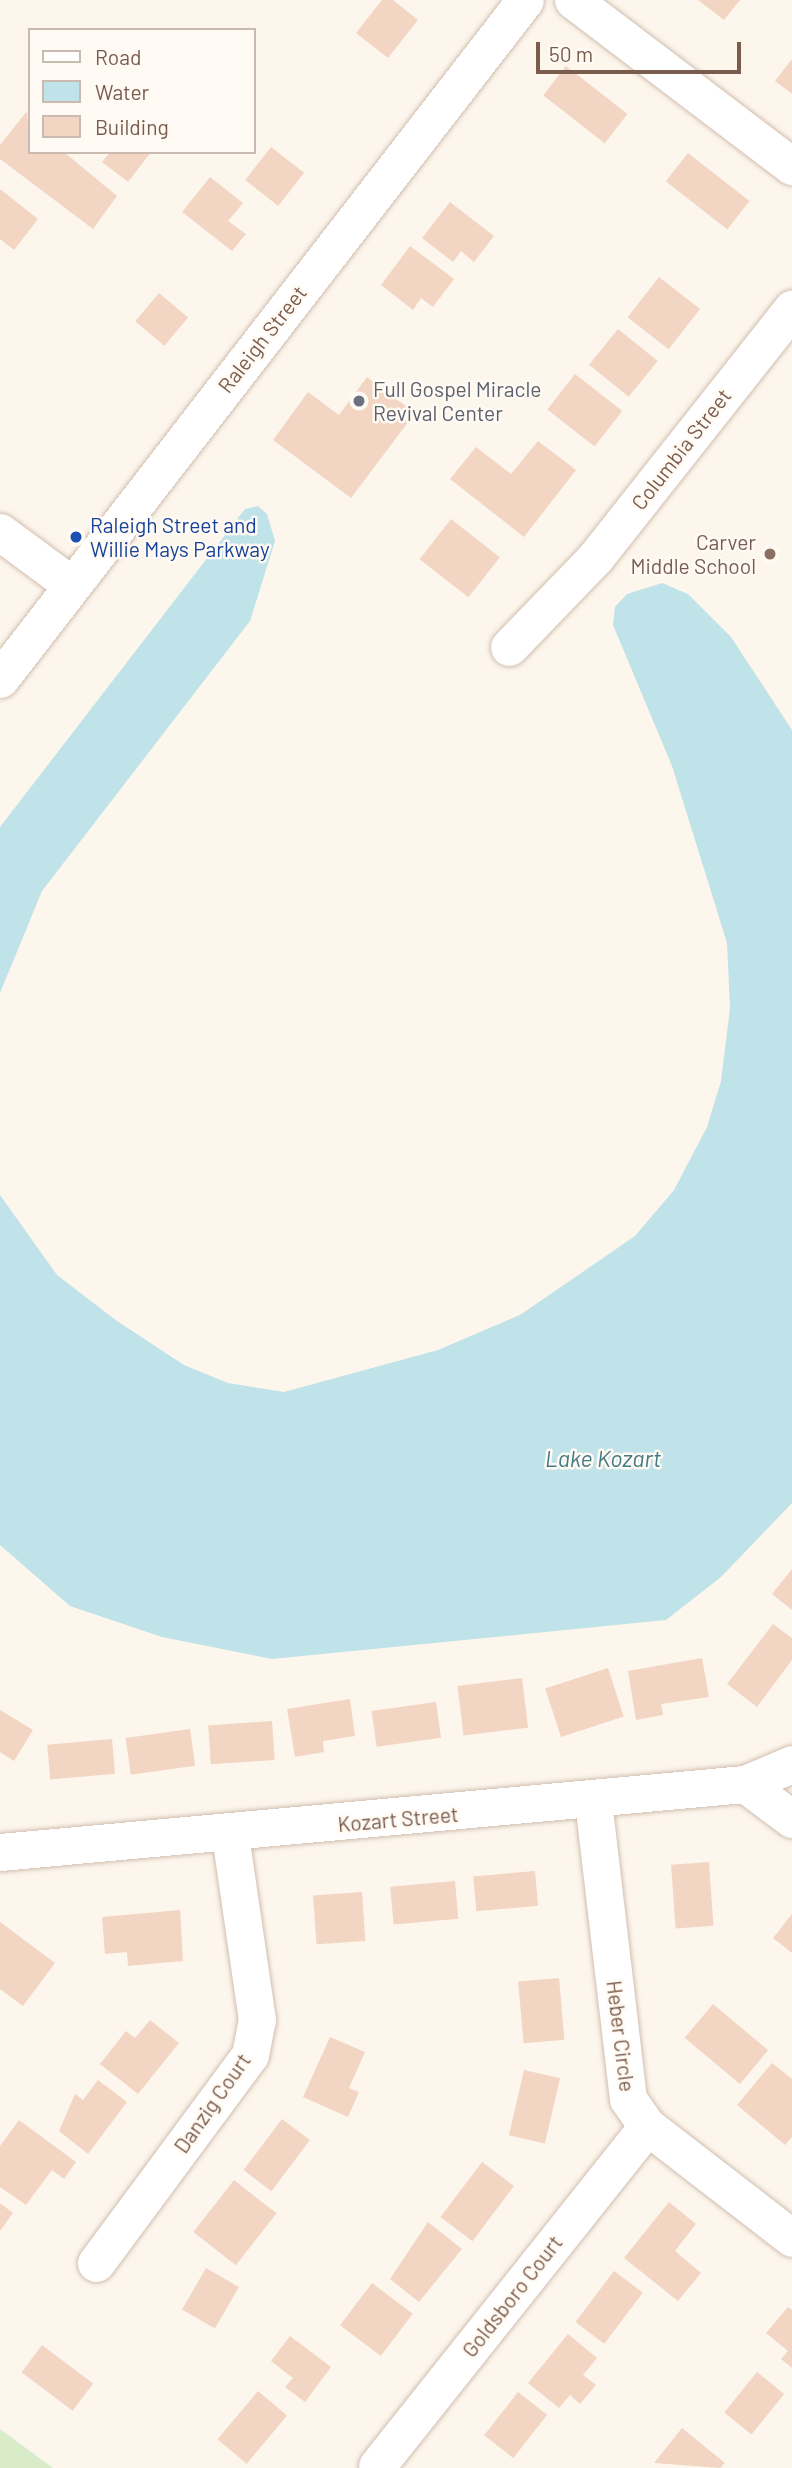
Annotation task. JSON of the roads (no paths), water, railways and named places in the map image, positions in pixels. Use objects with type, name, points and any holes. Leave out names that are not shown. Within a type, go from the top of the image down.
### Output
[{"type":"street","name":"Raleigh Street","points":[[0,679],[525,0]]},
{"type":"street","points":[[573,0],[792,166]]},
{"type":"street","name":"Columbia Street","points":[[509,647],[595,558],[792,309]]},
{"type":"street","points":[[0,532],[72,585]]},
{"type":"street","name":"Kozart Street","points":[[0,1852],[230,1835],[593,1801],[745,1784],[792,1764]]},
{"type":"street","points":[[745,1784],[792,1819]]},
{"type":"street","name":"Heber Circle","points":[[593,1801],[628,2099],[647,2126],[792,2238]]},
{"type":"street","name":"Danzig Court","points":[[96,2263],[250,2055],[257,2021],[230,1835]]},
{"type":"street","name":"Goldsboro Court","points":[[377,2466],[647,2126]]},
{"type":"water","points":[[258,506],[267,514],[275,541],[250,621],[42,891],[0,993],[0,827],[245,509]]},
{"type":"water","name":"Lake Kozart","points":[[662,583],[688,594],[731,637],[792,730],[792,1503],[721,1577],[666,1620],[272,1659],[162,1637],[70,1606],[0,1545],[0,1195],[57,1275],[117,1321],[184,1365],[228,1383],[284,1392],[438,1350],[520,1315],[635,1236],[674,1190],[707,1127],[721,1081],[730,1008],[727,943],[672,766],[613,625],[615,607],[627,594]]},
{"type":"place","name":"Full Gospel Miracle Revival Center","points":[[359,401]]},
{"type":"place","name":"Raleigh Street and Willie Mays Parkway","points":[[76,537]]},
{"type":"place","name":"Carver Middle School","points":[[770,554]]}]
